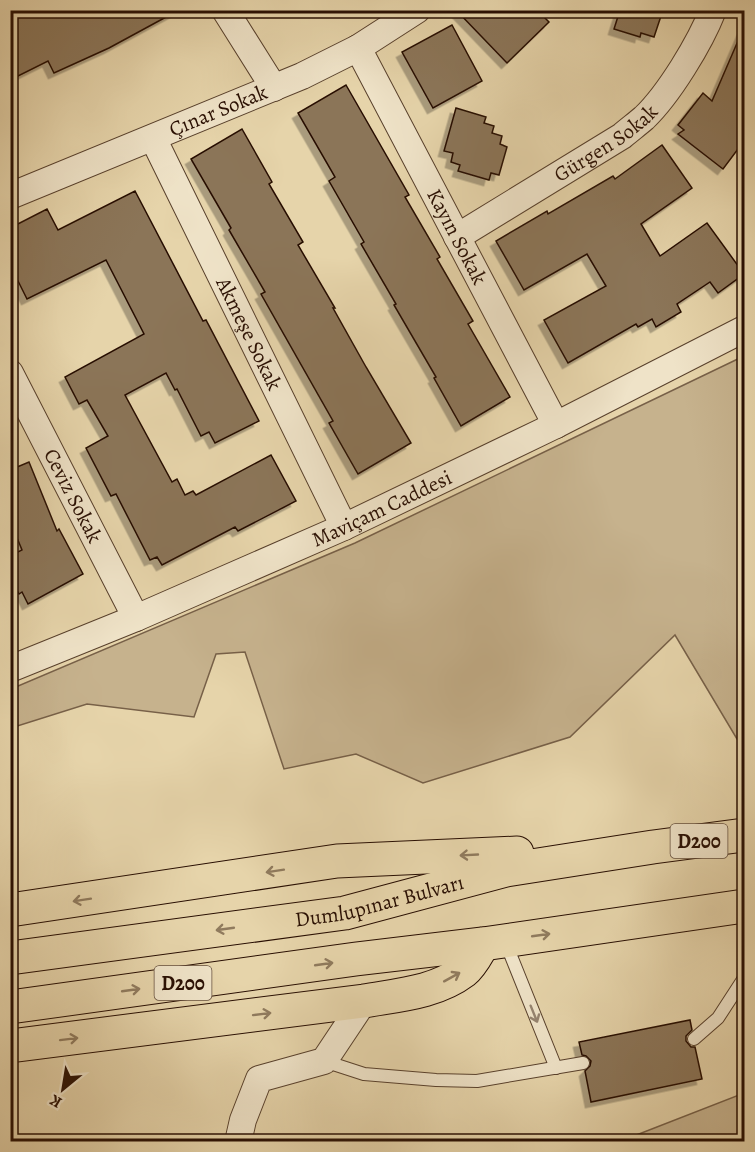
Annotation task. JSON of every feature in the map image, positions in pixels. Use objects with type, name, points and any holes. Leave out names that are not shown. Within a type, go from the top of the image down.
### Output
[{"type":"highway","name":"Dumlupınar Bulvarı","points":[[10,958],[345,913],[506,870],[744,835]]},
{"type":"highway","points":[[10,910],[337,861],[653,847]]},
{"type":"highway","name":"D200","points":[[10,1007],[744,906]]},
{"type":"highway","points":[[10,1046],[418,992],[444,982],[465,970],[494,942]]},
{"type":"street","points":[[225,10],[274,88]]},
{"type":"street","name":"Çınar Sokak","points":[[10,196],[302,76],[358,48],[417,10]]},
{"type":"street","name":"Gürgen Sokak","points":[[457,237],[622,136],[645,117],[678,74],[713,10]]},
{"type":"street","name":"Kayın Sokak","points":[[358,48],[556,424]]},
{"type":"street","name":"Akmeşe Sokak","points":[[153,138],[344,527]]},
{"type":"street","name":"Maviçam Caddesi","points":[[10,669],[136,618],[344,527],[744,329]]},
{"type":"street","name":"Ceviz Sokak","points":[[10,374],[136,618]]},
{"type":"street","points":[[238,1142],[243,1120],[259,1079],[324,1061],[363,1001]]},
{"type":"lane","points":[[494,942],[556,1068]]},
{"type":"lane","points":[[694,1039],[718,1018],[744,978]]},
{"type":"lane","points":[[324,1061],[364,1074],[477,1081],[583,1063]]},
{"type":"shaded area","points":[[744,356],[744,739],[737,739],[675,635],[570,737],[423,783],[356,754],[284,769],[245,652],[216,654],[194,717],[87,704],[11,728],[11,689],[355,543]]},
{"type":"shaded area","points":[[744,1093],[744,1141],[621,1141]]},
{"type":"building","points":[[10,10],[179,10],[109,48],[54,73],[48,61],[10,80]]},
{"type":"building","points":[[456,10],[537,10],[549,22],[507,63]]},
{"type":"building","points":[[620,10],[663,10],[654,37],[641,33],[640,37],[614,29]]},
{"type":"building","points":[[452,25],[482,81],[433,108],[402,52]]},
{"type":"building","points":[[744,27],[744,141],[723,169],[678,134],[684,130],[678,125],[703,93],[712,101]]},
{"type":"building","points":[[346,85],[409,195],[405,197],[440,257],[437,259],[473,321],[468,324],[510,397],[461,426],[361,244],[364,242],[329,181],[335,177],[298,113]]},
{"type":"building","points":[[456,108],[486,117],[484,123],[494,126],[492,133],[502,136],[500,144],[507,147],[499,175],[491,173],[489,180],[458,171],[460,165],[451,162],[453,153],[444,151]]},
{"type":"building","points":[[242,129],[272,182],[269,184],[303,242],[298,245],[411,443],[358,474],[329,423],[333,421],[261,294],[265,292],[191,159]]},
{"type":"building","points":[[662,145],[692,188],[641,224],[660,256],[707,223],[744,274],[718,293],[710,282],[677,304],[681,312],[656,327],[652,319],[638,327],[636,324],[568,363],[544,320],[606,286],[587,254],[524,290],[496,241],[613,176],[615,179]]},
{"type":"building","points":[[135,191],[203,321],[206,320],[259,421],[215,443],[209,432],[201,436],[177,389],[175,390],[166,373],[125,395],[172,482],[177,479],[185,495],[193,491],[196,495],[271,455],[296,501],[238,531],[235,527],[162,565],[157,557],[150,560],[116,494],[111,496],[86,448],[108,436],[87,400],[79,404],[65,377],[144,334],[106,260],[27,299],[18,281],[10,285],[10,228],[47,209],[58,230]]},
{"type":"building","points":[[29,462],[57,531],[59,529],[83,574],[28,604],[22,592],[19,594],[10,579],[10,556],[22,550],[10,521],[10,470]]},
{"type":"building","points":[[690,1020],[692,1030],[686,1036],[686,1041],[691,1047],[695,1047],[702,1079],[591,1102],[585,1071],[591,1061],[582,1055],[579,1042]]}]
